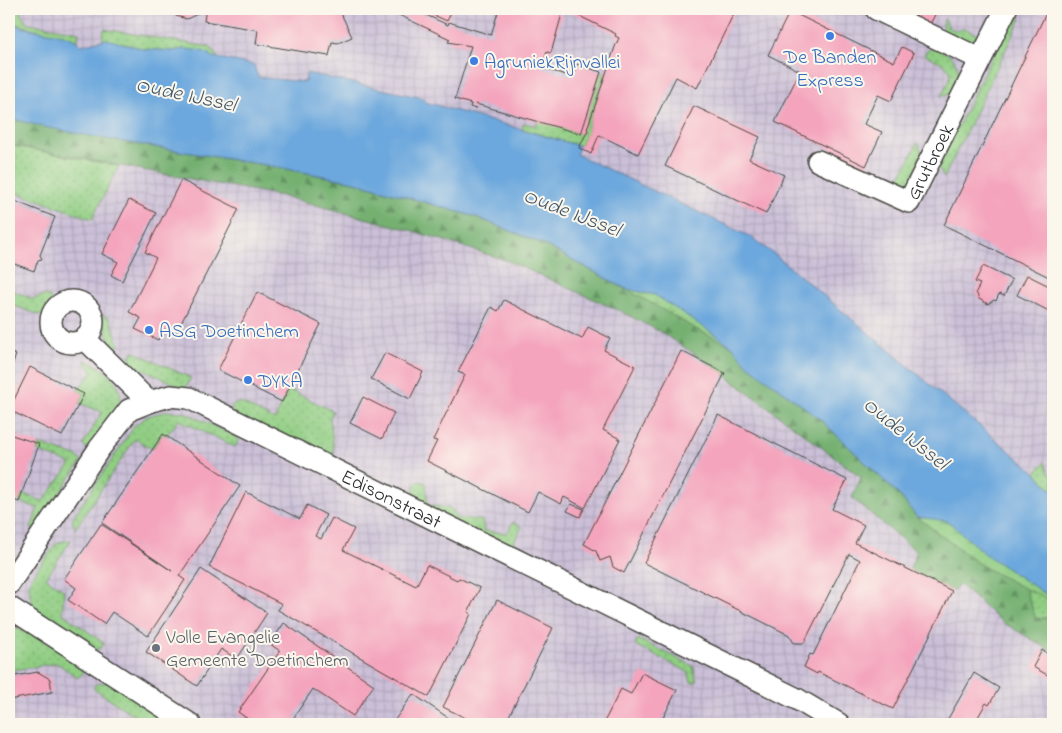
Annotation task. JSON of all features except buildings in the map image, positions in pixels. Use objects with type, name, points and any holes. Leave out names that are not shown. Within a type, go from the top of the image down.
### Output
[{"type":"street","points":[[876,9],[980,59]]},
{"type":"street","name":"Grutbroek","points":[[818,161],[909,202],[1006,9]]},
{"type":"street","points":[[85,339],[149,402]]},
{"type":"street","name":"Edisonstraat","points":[[9,584],[99,449],[129,410],[170,396],[189,398],[797,699],[839,724]]},
{"type":"street","points":[[9,607],[190,724]]},
{"type":"shaded area","points":[[9,9],[1053,9],[1053,724],[9,724]]},
{"type":"green space","points":[[9,9],[23,9],[21,15],[28,23],[79,32],[78,41],[9,22]]},
{"type":"green space","points":[[1011,18],[1021,18],[944,178],[938,167]]},
{"type":"green space","points":[[944,19],[948,27],[957,31],[965,28],[979,36],[966,41],[953,38],[944,33],[942,24]]},
{"type":"green space","points":[[104,29],[210,47],[218,58],[208,53],[183,49],[173,51],[145,49],[102,41]]},
{"type":"green space","points":[[936,48],[951,57],[958,70],[959,76],[956,87],[947,95],[941,96],[949,82],[950,73],[948,69],[942,63],[925,55],[925,52]]},
{"type":"green space","points":[[601,72],[606,73],[588,130],[580,146],[522,129],[524,123],[536,126],[538,121],[581,134]]},
{"type":"green space","points":[[9,118],[112,140],[355,182],[476,217],[543,244],[694,328],[732,346],[748,365],[820,419],[901,497],[917,517],[982,566],[1026,589],[1036,619],[1053,617],[1053,652],[1002,622],[960,585],[952,591],[909,570],[917,552],[852,498],[861,477],[710,364],[659,331],[620,311],[508,261],[417,232],[282,196],[9,145]]},
{"type":"green space","points":[[918,142],[922,153],[912,181],[897,186],[879,183],[882,176],[893,179],[900,176]]},
{"type":"green space","points":[[9,145],[119,166],[92,219],[9,190]]},
{"type":"green space","points":[[418,199],[497,221],[655,295],[734,340],[743,359],[732,346],[694,328],[543,244],[476,217]]},
{"type":"green space","points":[[9,289],[33,299],[46,295],[50,297],[52,303],[46,311],[45,317],[9,304]]},
{"type":"green space","points":[[100,314],[110,318],[119,344],[114,353]]},
{"type":"green space","points":[[133,351],[191,378],[185,389],[128,362]]},
{"type":"green space","points":[[86,360],[102,368],[114,380],[121,395],[117,413],[108,428],[89,451],[83,445],[102,412],[79,403],[84,394],[77,390],[93,372],[85,362]]},
{"type":"green space","points":[[288,389],[333,411],[330,418],[335,463],[234,415],[231,407],[239,402],[275,420]]},
{"type":"green space","points":[[166,411],[184,412],[237,437],[239,441],[235,447],[179,420],[166,436],[163,434],[152,449],[135,439],[75,529],[72,519],[135,425],[148,416]]},
{"type":"green space","points":[[39,444],[76,456],[82,461],[33,531],[31,528],[38,508],[19,502],[22,494],[43,501],[71,464],[37,451]]},
{"type":"green space","points":[[1045,462],[1049,473],[1053,476],[1053,491],[1036,473]]},
{"type":"green space","points":[[419,481],[426,483],[428,505],[452,509],[456,518],[482,520],[484,531],[507,533],[513,522],[522,527],[508,552],[415,503],[414,486]]},
{"type":"green space","points":[[901,497],[930,507],[1053,588],[1053,603],[982,566],[917,517]]},
{"type":"green space","points":[[71,540],[46,578],[64,590],[62,613],[104,643],[101,648],[92,651],[39,615],[30,594],[30,581],[58,542]]},
{"type":"green space","points":[[982,566],[1053,599],[1053,617],[1036,619]]},
{"type":"green space","points":[[17,629],[29,630],[80,662],[83,673],[78,678],[57,663],[9,671],[9,631]]},
{"type":"green space","points":[[638,639],[693,666],[697,682],[691,682],[688,672],[635,645]]},
{"type":"green space","points":[[113,681],[175,724],[147,724],[93,688],[96,684]]},
{"type":"water","name":"Oude IJssel","points":[[9,22],[26,28],[65,36],[77,41],[81,45],[106,39],[145,49],[197,50],[208,53],[213,57],[254,65],[258,77],[305,82],[307,73],[423,98],[425,102],[580,146],[576,154],[749,236],[774,254],[1036,473],[1053,491],[1053,599],[985,554],[948,521],[917,517],[901,497],[820,419],[748,365],[732,346],[655,295],[626,289],[543,244],[476,217],[355,182],[112,140],[9,118]]},
{"type":"place","name":"De Banden Express","points":[[830,36]]},
{"type":"place","name":"AgruniekRijnvallei","points":[[474,61]]},
{"type":"place","name":"ASG Doetinchem","points":[[149,330]]},
{"type":"place","name":"DYKA","points":[[248,380]]},
{"type":"place","name":"Volle Evangelie Gemeente Doetinchem","points":[[156,648]]}]
